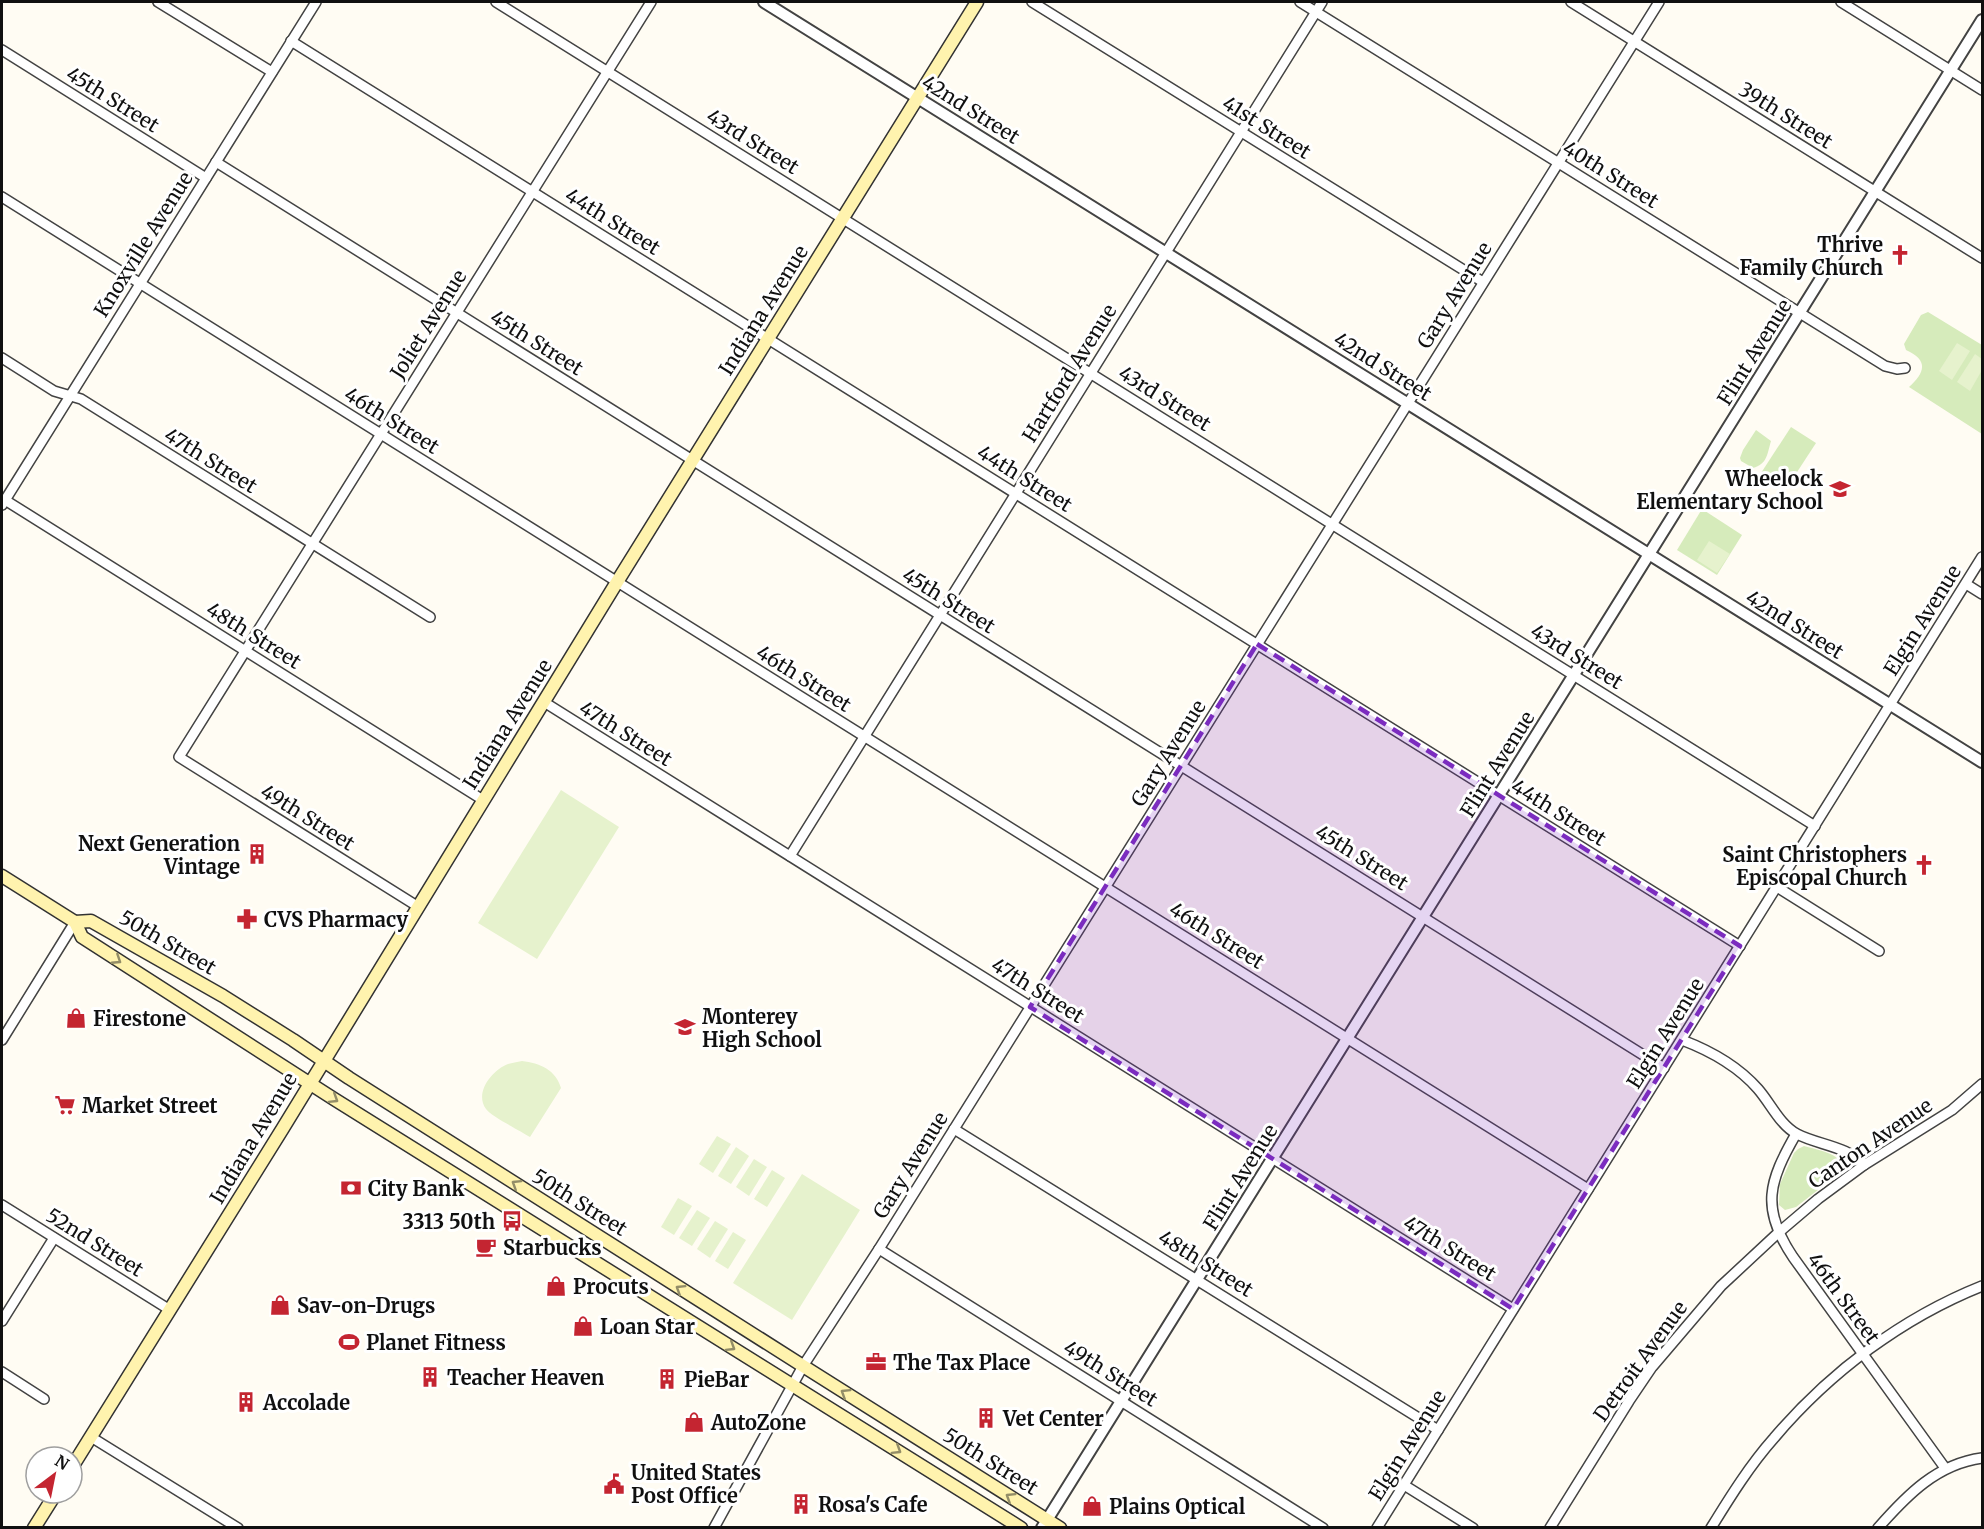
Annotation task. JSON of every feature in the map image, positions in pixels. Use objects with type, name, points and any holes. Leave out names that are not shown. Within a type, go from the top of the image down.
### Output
[{"type":"main road","name":"Indiana Avenue","points":[[84,1448],[692,460],[977,2]]},
{"type":"main road","name":"50th Street","points":[[2,876],[75,922],[82,937],[309,1083],[1021,1527]]},
{"type":"main road","name":"50th Street","points":[[75,922],[92,921],[223,996],[1045,1524],[1060,1527]]},
{"type":"main road","points":[[34,1527],[48,1505]]},
{"type":"street","points":[[158,2],[272,72]]},
{"type":"street","name":"Knoxville Avenue","points":[[3,503],[316,2]]},
{"type":"street","name":"43rd Street","points":[[496,2],[1815,826]]},
{"type":"street","name":"Joliet Avenue","points":[[179,757],[651,2]]},
{"type":"street","name":"42nd Street","points":[[764,2],[1983,762]]},
{"type":"street","name":"41st Street","points":[[1032,2],[1483,282]]},
{"type":"street","name":"40th Street","points":[[1300,2],[1885,366],[1905,368]]},
{"type":"street","name":"Hartford Avenue","points":[[790,856],[1322,2]]},
{"type":"street","name":"39th Street","points":[[1571,2],[1983,258]]},
{"type":"street","name":"Gary Avenue","points":[[714,1527],[802,1366],[879,1249],[1659,2]]},
{"type":"street","points":[[1841,2],[1983,90]]},
{"type":"street","name":"Flint Avenue","points":[[1045,1524],[1983,20]]},
{"type":"street","name":"44th Street","points":[[291,41],[1740,946]]},
{"type":"street","name":"45th Street","points":[[2,50],[206,178]]},
{"type":"street","name":"45th Street","points":[[216,162],[1664,1068]]},
{"type":"street","name":"46th Street","points":[[2,197],[1588,1189]]},
{"type":"street","name":"47th Street","points":[[2,358],[54,391],[81,399],[430,617]]},
{"type":"street","name":"48th Street","points":[[3,503],[246,651],[483,800]]},
{"type":"street","name":"Elgin Avenue","points":[[1377,1527],[1983,557]]},
{"type":"street","points":[[1966,584],[1983,594]]},
{"type":"street","name":"47th Street","points":[[544,702],[1513,1309]]},
{"type":"street","name":"49th Street","points":[[179,757],[417,906]]},
{"type":"street","points":[[1777,887],[1880,951]]},
{"type":"street","points":[[2,1040],[75,922]]},
{"type":"street","points":[[1682,1040],[1718,1056],[1748,1078],[1783,1122],[1796,1134],[1850,1154],[1864,1165]]},
{"type":"street","name":"Canton Avenue","points":[[1778,1233],[1818,1199],[1864,1165],[1953,1110],[1983,1084]]},
{"type":"street","name":"48th Street","points":[[954,1129],[1438,1430]]},
{"type":"street","name":"46th Street","points":[[1796,1134],[1784,1155],[1773,1183],[1772,1209],[1778,1233],[1946,1468]]},
{"type":"street","name":"52nd Street","points":[[2,1205],[170,1310]]},
{"type":"street","name":"Detroit Avenue","points":[[1550,1527],[1652,1367],[1721,1286],[1778,1233]]},
{"type":"street","points":[[2,1321],[54,1238]]},
{"type":"street","name":"49th Street","points":[[879,1249],[1323,1527]]},
{"type":"street","points":[[1712,1527],[1773,1439],[1816,1393],[1863,1354],[1939,1306],[1983,1286]]},
{"type":"street","points":[[2,1372],[44,1399]]},
{"type":"street","points":[[91,1437],[238,1527]]},
{"type":"street","points":[[1878,1527],[1907,1496],[1933,1475],[1962,1461],[1983,1458]]},
{"type":"street","points":[[1404,1485],[1473,1527]]},
{"type":"highlighted area","points":[[1257,644],[1740,946],[1513,1309],[1030,1007]]},
{"type":"green space","points":[[1928,312],[1982,345],[1982,434],[1909,387],[1919,377],[1922,367],[1918,358],[1906,350],[1904,344],[1921,315]]},
{"type":"green space","points":[[1957,343],[1970,351],[1952,380],[1939,371]]},
{"type":"green space","points":[[1975,354],[1982,359],[1982,370],[1970,391],[1957,382]]},
{"type":"green space","points":[[1791,427],[1816,443],[1786,489],[1761,473]]},
{"type":"green space","points":[[1756,430],[1771,441],[1764,461],[1753,468],[1740,458]]},
{"type":"green space","points":[[1702,509],[1742,535],[1717,575],[1677,550]]},
{"type":"green space","points":[[1709,541],[1730,554],[1717,573],[1697,560]]},
{"type":"green space","points":[[561,790],[619,827],[537,959],[478,923]]},
{"type":"green space","points":[[522,1061],[546,1068],[555,1076],[561,1088],[530,1137],[489,1112],[483,1103],[482,1096],[486,1083],[496,1071],[508,1064]]},
{"type":"green space","points":[[717,1136],[731,1144],[713,1173],[699,1164]]},
{"type":"green space","points":[[1804,1146],[1836,1157],[1842,1166],[1841,1172],[1796,1207],[1785,1210],[1779,1205],[1780,1184],[1794,1153]]},
{"type":"green space","points":[[736,1147],[749,1156],[731,1184],[718,1176]]},
{"type":"green space","points":[[754,1159],[767,1167],[749,1196],[736,1187]]},
{"type":"green space","points":[[772,1170],[785,1178],[767,1207],[754,1199]]},
{"type":"green space","points":[[802,1174],[860,1210],[792,1320],[733,1283]]},
{"type":"green space","points":[[678,1198],[692,1206],[674,1235],[661,1227]]},
{"type":"green space","points":[[697,1210],[710,1218],[692,1246],[679,1238]]},
{"type":"green space","points":[[715,1221],[728,1229],[710,1258],[697,1249]]},
{"type":"green space","points":[[733,1232],[746,1240],[728,1269],[715,1261]]},
{"type":"place","name":"Thrive Family Church","points":[[1900,255]]},
{"type":"place","name":"Wheelock Elementary School","points":[[1840,489]]},
{"type":"place","name":"Next Generation Vintage","points":[[257,854]]},
{"type":"place","name":"Saint Christophers Episcopal Church","points":[[1924,865]]},
{"type":"place","name":"CVS Pharmacy","points":[[247,919]]},
{"type":"place","name":"Firestone","points":[[76,1018]]},
{"type":"place","name":"Monterey High School","points":[[685,1027]]},
{"type":"place","name":"Market Street","points":[[65,1105]]},
{"type":"place","name":"City Bank","points":[[351,1188]]},
{"type":"place","name":"3313 50th","points":[[512,1221]]},
{"type":"place","name":"Starbucks","points":[[486,1247]]},
{"type":"place","name":"Procuts","points":[[556,1286]]},
{"type":"place","name":"Sav-on-Drugs","points":[[280,1305]]},
{"type":"place","name":"Loan Star","points":[[583,1326]]},
{"type":"place","name":"Planet Fitness","points":[[349,1342]]},
{"type":"place","name":"The Tax Place","points":[[876,1362]]},
{"type":"place","name":"Teacher Heaven","points":[[430,1377]]},
{"type":"place","name":"PieBar","points":[[667,1379]]},
{"type":"place","name":"Accolade","points":[[246,1402]]},
{"type":"place","name":"Vet Center","points":[[986,1418]]},
{"type":"place","name":"AutoZone","points":[[694,1422]]},
{"type":"place","name":"United States Post Office","points":[[614,1484]]},
{"type":"place","name":"Rosa's Cafe","points":[[801,1504]]},
{"type":"place","name":"Plains Optical","points":[[1092,1506]]}]
